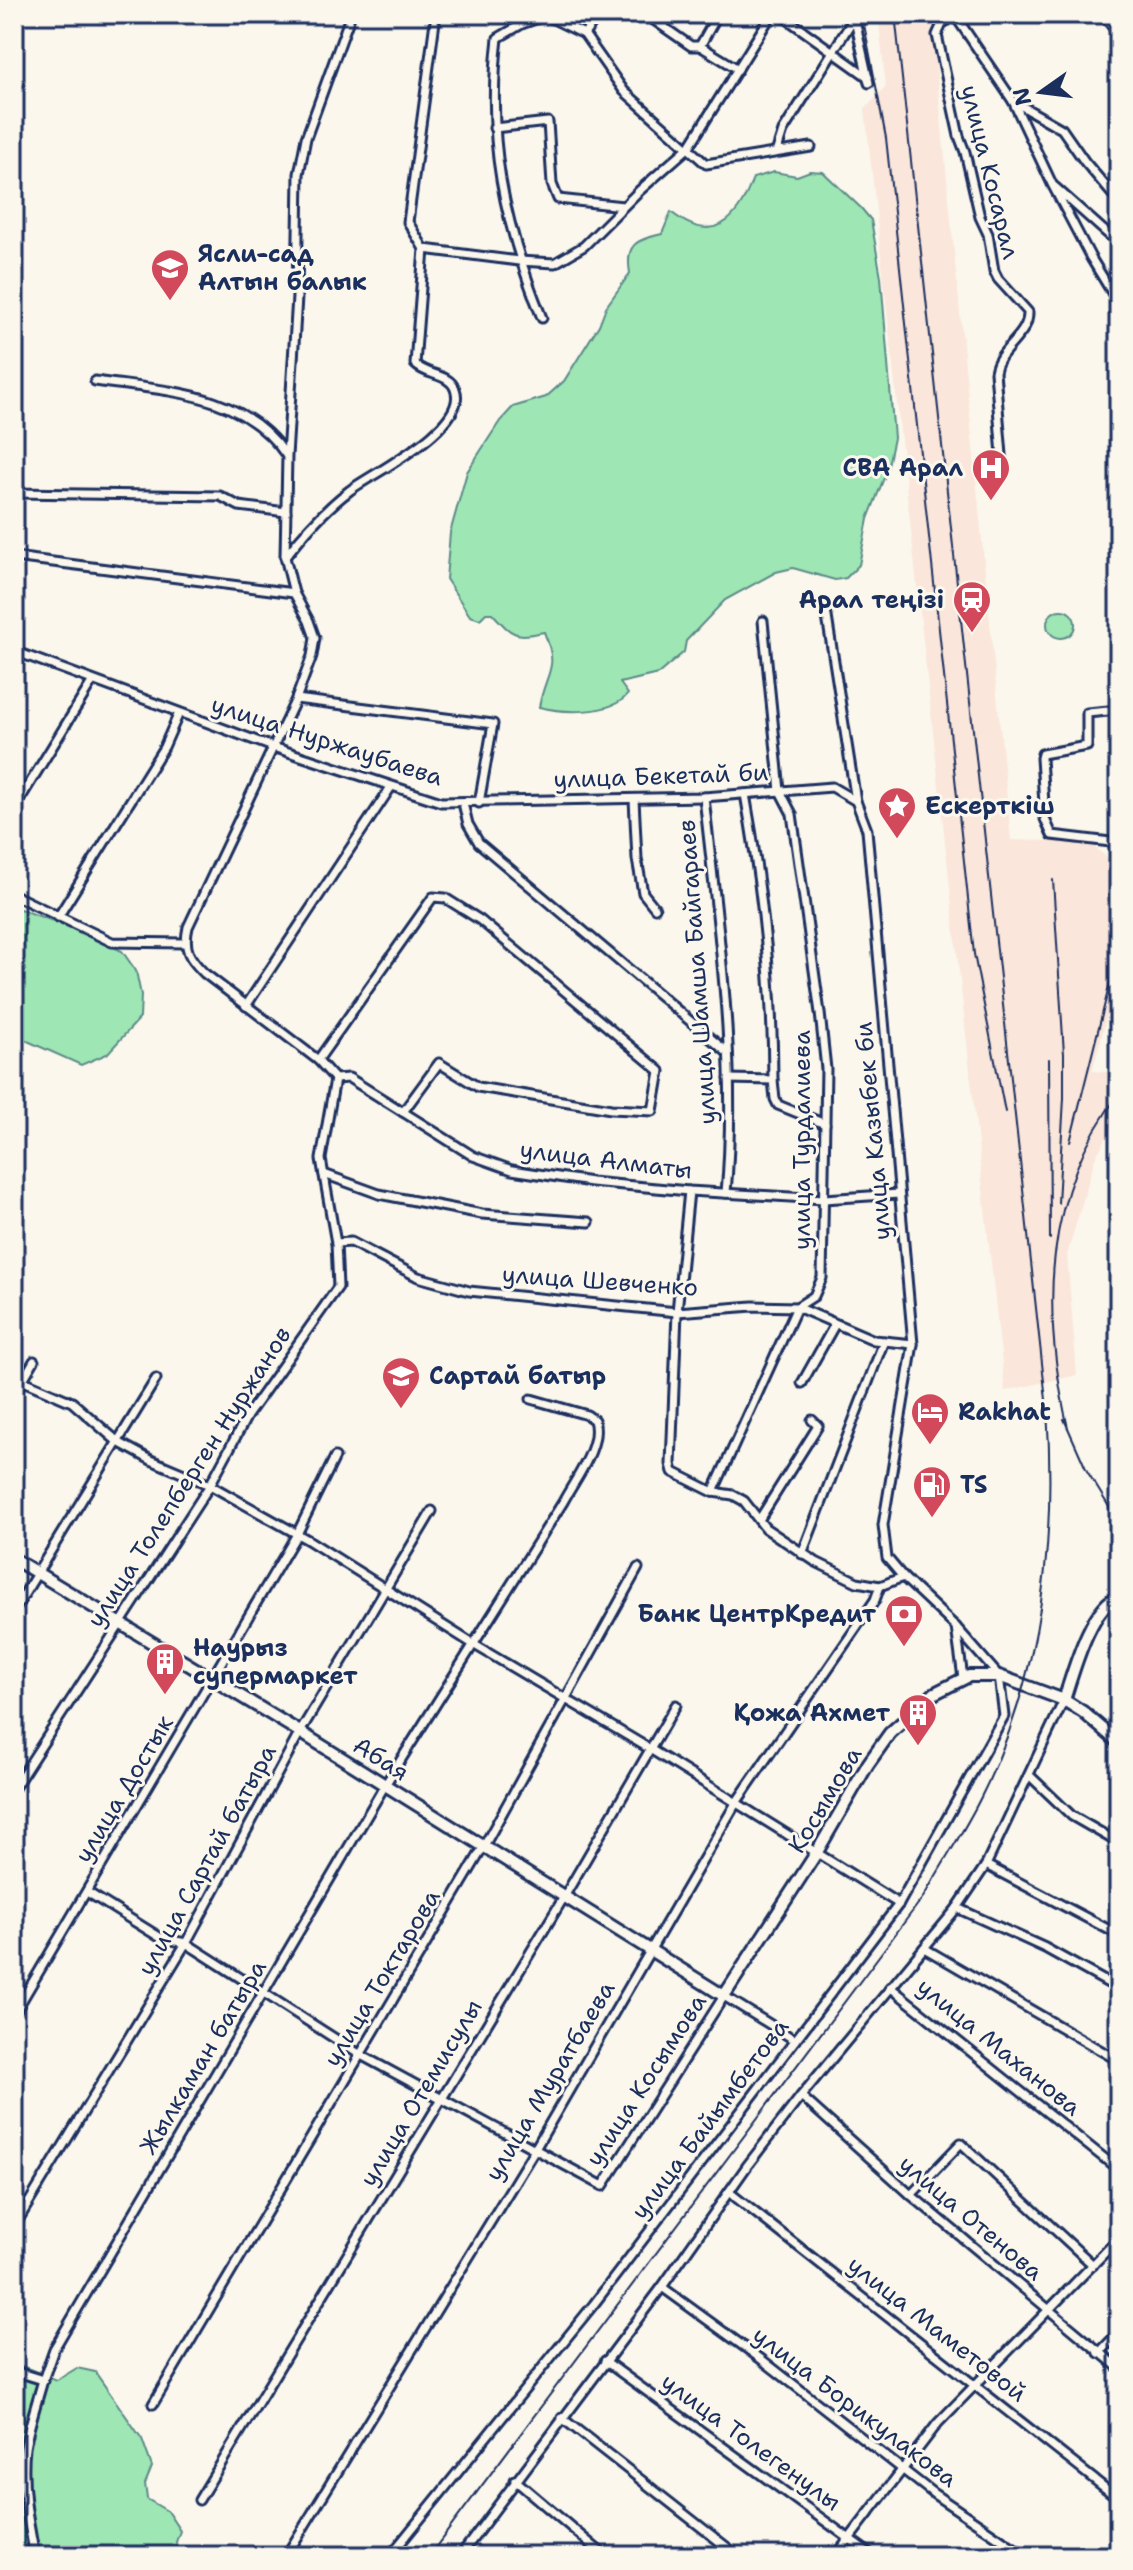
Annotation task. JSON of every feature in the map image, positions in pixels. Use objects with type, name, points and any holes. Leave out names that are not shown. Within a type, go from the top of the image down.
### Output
[{"type":"street","points":[[14,895],[112,942],[185,943],[188,927],[296,699],[312,656],[315,638],[294,593],[285,557],[287,456],[297,297],[299,174],[306,138],[351,14]]},
{"type":"street","points":[[285,557],[309,527],[350,490],[402,458],[444,422],[456,403],[457,392],[452,382],[436,374],[422,372],[415,364],[424,249],[408,222],[436,14]]},
{"type":"street","points":[[479,14],[503,17],[548,15],[584,34],[624,91],[706,164],[777,150],[811,147]]},
{"type":"street","points":[[584,34],[600,14]]},
{"type":"street","points":[[645,14],[691,46],[700,46],[738,69]]},
{"type":"street","points":[[700,46],[718,14]]},
{"type":"street","points":[[424,249],[555,263],[584,246],[689,147],[772,14]]},
{"type":"street","points":[[780,14],[868,80],[854,16]]},
{"type":"street","points":[[1102,14],[1119,34]]},
{"type":"street","points":[[542,318],[519,261],[499,181],[494,128],[498,38],[522,24],[548,15]]},
{"type":"street","points":[[954,15],[1013,101],[1052,184],[1119,304]]},
{"type":"street","name":"улица Косарал","points":[[954,15],[942,24],[937,35],[959,136],[980,217],[988,234],[994,271],[1028,312],[1028,321],[997,360],[995,372],[1003,467]]},
{"type":"street","points":[[777,150],[783,131],[854,16]]},
{"type":"street","points":[[1013,101],[1062,129],[1119,202]]},
{"type":"street","points":[[494,128],[548,122],[552,184],[558,199],[623,206]]},
{"type":"street","points":[[1052,184],[1119,244]]},
{"type":"street","points":[[95,381],[203,398],[229,407],[252,419],[273,436],[287,456]]},
{"type":"street","points":[[14,493],[220,496],[239,506],[286,512]]},
{"type":"street","points":[[14,557],[294,593]]},
{"type":"street","name":"улица Казыбек би","points":[[825,604],[856,801],[867,830],[913,1344],[883,1525],[887,1558],[956,1627],[999,1676]]},
{"type":"street","name":"улица Турдалиева","points":[[713,1492],[797,1307],[814,1296],[822,1278],[826,1069],[792,814],[780,791],[763,621]]},
{"type":"street","name":"улица Нуржаубаева","points":[[14,651],[92,682],[391,787],[441,802],[463,803],[468,824],[479,843],[728,1053]]},
{"type":"street","points":[[14,809],[92,682]]},
{"type":"street","points":[[296,699],[493,724],[479,803]]},
{"type":"street","points":[[1119,710],[1087,713],[1087,746],[1042,754],[1041,758],[1045,819],[1052,835],[1119,843]]},
{"type":"street","points":[[58,917],[164,747],[179,713]]},
{"type":"street","points":[[246,1006],[391,787]]},
{"type":"street","name":"улица Бекетай би","points":[[463,803],[704,797],[832,787],[856,801]]},
{"type":"street","points":[[745,794],[765,927],[775,1099],[778,1105],[825,1124]]},
{"type":"street","name":"улица Шамша Байгараев","points":[[704,797],[728,1053],[729,1158],[726,1193]]},
{"type":"street","points":[[634,799],[643,893],[655,908]]},
{"type":"street","points":[[318,1060],[433,897],[445,898],[480,920],[660,1071],[653,1111],[611,1109],[478,1087],[439,1063],[403,1112]]},
{"type":"street","name":"улица Алматы","points":[[185,943],[189,959],[318,1060],[335,1079],[349,1078],[473,1156],[512,1170],[591,1182],[689,1191],[824,1199],[899,1194]]},
{"type":"street","name":"улица Толепберген Нуржанов","points":[[14,1788],[210,1485],[247,1416],[338,1287],[336,1243],[321,1159],[335,1079]]},
{"type":"street","points":[[729,1079],[773,1080]]},
{"type":"street","points":[[324,1174],[379,1194],[482,1214],[589,1222]]},
{"type":"street","points":[[689,1191],[677,1312],[673,1472],[713,1492],[733,1495],[744,1501],[765,1528],[802,1554],[847,1578],[880,1586],[903,1577]]},
{"type":"street","name":"улица Шевченко","points":[[336,1243],[351,1242],[418,1277],[469,1291],[677,1312],[753,1306],[797,1307],[866,1337],[913,1344]]},
{"type":"street","points":[[802,1383],[835,1324]]},
{"type":"street","points":[[802,1554],[884,1341]]},
{"type":"street","points":[[14,1395],[18,1379],[34,1361]]},
{"type":"street","points":[[18,1379],[72,1402],[118,1442],[210,1485],[297,1534],[899,1904]]},
{"type":"street","points":[[14,1611],[156,1379]]},
{"type":"street","name":"Жылкаман батыра","points":[[35,2556],[26,2496],[25,2448],[54,2349],[385,1785],[563,1502],[586,1460],[597,1432],[594,1420],[587,1415],[531,1399]]},
{"type":"street","points":[[759,1520],[818,1426],[812,1420]]},
{"type":"street","name":"улица Достык","points":[[14,2014],[297,1534],[335,1457]]},
{"type":"street","name":"улица Сартай батыра","points":[[14,2227],[186,1943],[300,1732],[432,1511]]},
{"type":"street","name":"Абая","points":[[14,1559],[300,1732],[724,1996]]},
{"type":"street","name":"улица Токтарова","points":[[153,2404],[484,1846],[638,1568]]},
{"type":"street","name":"улица Муратбаева","points":[[286,2556],[535,2149],[736,1803],[875,1600],[880,1586]]},
{"type":"street","points":[[460,2556],[801,2096],[957,1908],[986,1865],[1029,1775],[1064,1700],[1089,1630],[1106,1604],[1119,1596]]},
{"type":"street","points":[[956,1627],[963,1678]]},
{"type":"street","name":"Косымова","points":[[724,1996],[890,1733],[935,1693],[963,1678],[984,1674],[999,1676]]},
{"type":"street","points":[[999,1676],[1064,1700],[1119,1742]]},
{"type":"street","name":"улица Байымбетова","points":[[390,2556],[594,2304],[899,1904],[1004,1716],[999,1676]]},
{"type":"street","name":"улица Отемисулы","points":[[199,2500],[564,1897],[676,1705]]},
{"type":"street","points":[[1029,1775],[1072,1816],[1119,1843]]},
{"type":"street","points":[[986,1865],[1119,1935]]},
{"type":"street","points":[[87,1892],[161,1938],[186,1943],[359,2054],[535,2149]]},
{"type":"street","points":[[957,1908],[962,1913],[1045,1948],[1119,1989]]},
{"type":"street","points":[[924,1948],[1119,2061]]},
{"type":"street","name":"улица Маханова","points":[[890,1987],[1119,2170]]},
{"type":"street","points":[[724,1996],[795,2040]]},
{"type":"street","name":"улица Косымова","points":[[535,2149],[603,2186],[724,1996]]},
{"type":"street","name":"улица Отенова","points":[[801,2096],[911,2195],[1119,2368]]},
{"type":"street","points":[[911,2195],[961,2143],[1093,2265]]},
{"type":"street","name":"улица Маметовой","points":[[729,2192],[1119,2499]]},
{"type":"street","points":[[836,2556],[938,2423],[1119,2238]]},
{"type":"street","name":"улица Борикулакова","points":[[662,2287],[761,2359],[901,2469],[1026,2556]]},
{"type":"street","points":[[1099,2353],[1119,2332]]},
{"type":"street","name":"улица Толегенулы","points":[[605,2361],[873,2556]]},
{"type":"street","points":[[14,2371],[43,2380]]},
{"type":"street","points":[[562,2418],[738,2556]]},
{"type":"street","points":[[515,2480],[605,2556]]},
{"type":"shaded area","points":[[878,14],[931,14],[1011,840],[1088,842],[1119,867],[1119,996],[1113,995],[1092,1071],[1119,1073],[1119,1115],[1095,1158],[1067,1255],[1077,1375],[1005,1391],[865,109],[886,87]]},
{"type":"green space","points":[[810,171],[823,172],[871,220],[881,277],[894,438],[887,470],[868,519],[859,565],[846,578],[835,580],[793,568],[776,572],[725,600],[686,641],[684,652],[658,674],[620,683],[628,694],[611,706],[586,711],[539,707],[551,663],[544,632],[520,635],[510,631],[492,613],[486,613],[480,619],[470,616],[446,579],[450,533],[467,472],[500,421],[513,407],[546,397],[564,381],[599,325],[606,307],[630,273],[631,249],[639,241],[662,234],[671,212],[686,222],[711,228],[732,217],[753,178],[774,172],[797,176]]},
{"type":"green space","points":[[1061,610],[1071,614],[1075,624],[1071,634],[1061,638],[1051,634],[1047,624],[1051,614]]},
{"type":"green space","points":[[14,907],[70,927],[122,951],[136,971],[141,995],[140,1018],[107,1054],[81,1065],[14,1035]]},
{"type":"green space","points":[[14,2366],[22,2366],[57,2380],[77,2368],[95,2372],[142,2439],[152,2467],[145,2484],[147,2499],[167,2511],[180,2531],[176,2542],[178,2556],[14,2556]]},
{"type":"railway","points":[[862,14],[886,138],[974,954],[1005,1112]]},
{"type":"railway","points":[[429,2556],[924,1896],[975,1808],[1002,1749],[1019,1703],[1040,1606],[1049,1508],[1047,1409],[895,14]]},
{"type":"railway","points":[[1053,880],[1064,1054],[1058,1203]]},
{"type":"railway","points":[[1070,1142],[1113,971],[1117,917]]},
{"type":"railway","points":[[1049,1059],[1050,1239]]},
{"type":"railway","points":[[1068,1428],[1054,1341],[1052,1297],[1055,1255],[1062,1213],[1075,1172],[1094,1132],[1119,1094]]},
{"type":"railway","points":[[1064,1419],[1087,1471],[1119,1523]]},
{"type":"place","name":"Ясли-сад Алтын балык","points":[[170,302]]},
{"type":"place","name":"СВА Арал","points":[[991,502]]},
{"type":"place","name":"Арал теңізі","points":[[972,634]]},
{"type":"place","name":"Ескерткіш","points":[[897,840]]},
{"type":"place","name":"Сартай батыр","points":[[401,1410]]},
{"type":"place","name":"Rakhat","points":[[930,1446]]},
{"type":"place","name":"TS","points":[[932,1519]]},
{"type":"place","name":"Банк ЦентрКредит","points":[[904,1648]]},
{"type":"place","name":"Наурыз супермаркет","points":[[165,1696]]},
{"type":"place","name":"Қожа Ахмет","points":[[918,1747]]}]
